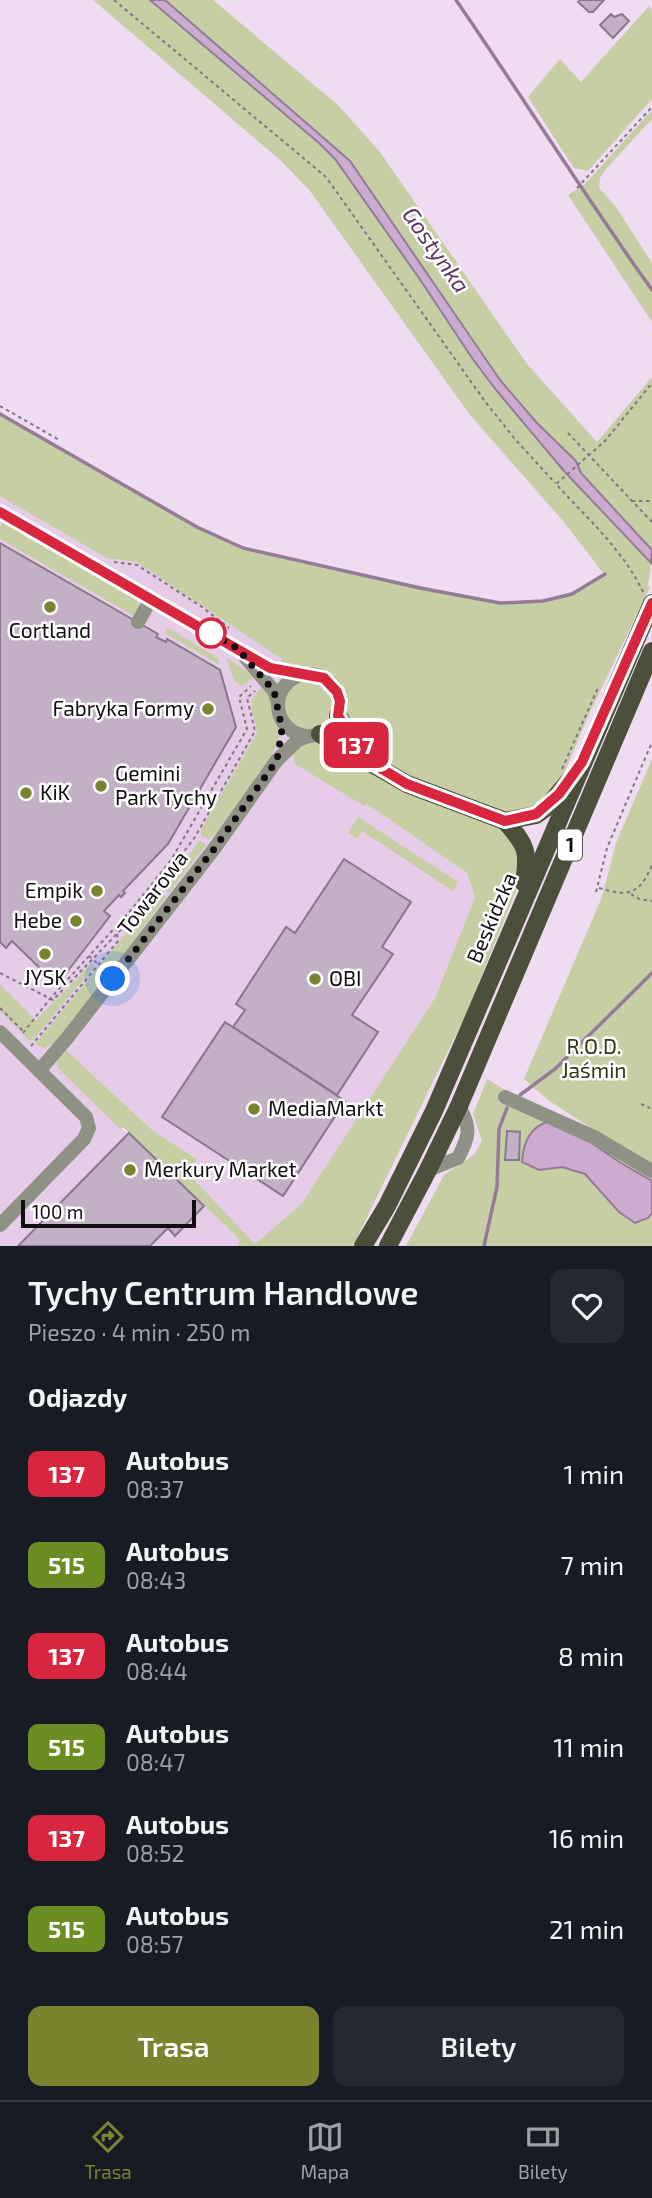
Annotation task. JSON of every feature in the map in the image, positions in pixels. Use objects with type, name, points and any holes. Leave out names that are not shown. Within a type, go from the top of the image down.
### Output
[{"type":"main road","name":"Beskidzka","points":[[363,1246],[387,1206],[434,1111],[520,913],[646,598]]},
{"type":"main road","name":"Beskidzka","points":[[390,1246],[459,1106],[646,678],[652,651]]},
{"type":"main road","points":[[338,716],[370,762]]},
{"type":"main road","points":[[314,735],[419,789],[505,821],[522,843],[528,862],[520,913]]},
{"type":"main road","points":[[505,821],[536,814],[547,807],[582,762]]},
{"type":"street","name":"Towarowa","points":[[0,512],[274,670],[304,674]]},
{"type":"street","points":[[138,622],[151,599]]},
{"type":"street","name":"Towarowa","points":[[237,648],[274,691],[282,729],[277,760]]},
{"type":"street","points":[[304,674],[314,674],[332,684],[340,701],[338,716],[328,730],[314,735],[289,729],[282,722],[278,707],[286,684],[294,677],[304,674]]},
{"type":"street","name":"Towarowa","points":[[39,1070],[68,1037],[206,859],[277,760],[298,740],[314,735]]},
{"type":"street","points":[[0,1032],[86,1117],[88,1132],[85,1139],[0,1225]]},
{"type":"street","points":[[505,1097],[596,1138],[652,1171]]},
{"type":"path","points":[[114,0],[326,177],[484,400],[514,438],[621,555],[633,571],[646,598]]},
{"type":"path","points":[[577,188],[652,107]]},
{"type":"path","points":[[556,484],[605,441],[652,383]]},
{"type":"path","points":[[0,406],[59,440]]},
{"type":"path","points":[[568,433],[652,522]]},
{"type":"path","points":[[630,501],[652,501]]},
{"type":"path","points":[[104,561],[137,565],[202,607],[228,628]]},
{"type":"path","points":[[20,1037],[171,860],[247,729],[239,697],[264,679]]},
{"type":"path","points":[[0,973],[53,1000],[137,913],[195,837],[255,732],[247,698],[264,679]]},
{"type":"path","points":[[557,776],[601,683]]},
{"type":"path","points":[[596,892],[607,848],[652,741]]},
{"type":"path","points":[[598,888],[618,894],[630,893],[644,883],[652,865]]},
{"type":"path","points":[[630,893],[639,899],[652,901]]},
{"type":"path","points":[[25,1042],[30,1047],[118,941],[116,927]]},
{"type":"path","points":[[89,956],[99,964]]},
{"type":"path","points":[[0,1008],[24,1032]]},
{"type":"path","points":[[641,1104],[652,1109]]},
{"type":"shaded area","points":[[150,0],[165,0],[350,161],[500,380],[536,422],[576,461],[581,473],[652,550],[651,563],[564,471],[496,390],[335,159]]},
{"type":"shaded area","points":[[0,496],[105,558],[136,562],[283,659],[332,673],[346,694],[347,720],[362,742],[380,758],[375,789],[367,804],[467,873],[475,897],[435,998],[302,1203],[255,1244],[188,1173],[196,1158],[152,1130],[66,1050],[58,1068],[239,1239],[238,1246],[0,1246]]},
{"type":"shaded area","points":[[547,1122],[590,1142],[652,1181],[652,1213],[648,1218],[635,1223],[619,1212],[585,1174],[562,1167],[539,1170],[522,1162],[531,1133]]},
{"type":"green space","points":[[93,0],[150,0],[335,159],[496,390],[564,471],[651,563],[650,587],[590,712],[558,788],[542,806],[518,814],[501,811],[421,784],[384,765],[362,742],[347,720],[346,694],[332,673],[309,666],[292,669],[279,665],[282,659],[136,562],[106,558],[0,496],[0,414],[197,527],[243,548],[500,603],[543,601],[572,594],[604,574],[563,521],[470,415],[310,191],[281,161]]},
{"type":"green space","points":[[165,0],[213,0],[338,105],[380,152],[527,364],[597,442],[652,377],[652,550],[581,472],[576,461],[536,422],[500,380],[350,161]]},
{"type":"green space","points":[[649,6],[652,10],[652,99],[588,171],[574,168],[528,97],[560,59],[581,82]]},
{"type":"green space","points":[[652,110],[652,119],[605,170],[600,178],[599,188],[616,207],[652,263],[652,322],[568,195],[585,184]]},
{"type":"green space","points":[[4,520],[136,598],[139,606],[134,616],[0,539],[0,527]]},
{"type":"green space","points":[[168,628],[218,658],[219,665],[165,633]]},
{"type":"green space","points":[[226,657],[255,677],[242,686],[234,681]]},
{"type":"green space","points":[[309,678],[319,680],[327,686],[333,694],[333,714],[327,722],[319,728],[309,730],[299,728],[291,722],[285,714],[283,704],[285,694],[291,686],[299,680]]},
{"type":"green space","points":[[264,685],[278,726],[276,747],[216,833],[210,839],[201,836],[201,830],[256,734],[251,706],[254,696]]},
{"type":"green space","points":[[318,740],[503,827],[517,842],[518,886],[466,1014],[353,1246],[238,1246],[239,1239],[123,1127],[119,1128],[58,1068],[57,1061],[66,1050],[152,1130],[197,1159],[188,1173],[255,1244],[302,1203],[435,998],[475,897],[467,873],[367,804],[364,806],[295,764],[293,755],[298,749]]},
{"type":"green space","name":"R.O.D. Jaśmin","points":[[652,759],[652,1168],[548,1100],[524,1079],[602,897],[616,843]]},
{"type":"green space","points":[[358,817],[458,882],[453,891],[362,831],[357,839],[348,833]]},
{"type":"green space","points":[[200,840],[206,845],[169,893],[163,889]]},
{"type":"green space","points":[[160,892],[166,897],[58,1041],[45,1048],[35,1044]]},
{"type":"green space","points":[[92,963],[95,966],[31,1042],[0,1011],[0,984],[36,1020]]},
{"type":"green space","points":[[487,1079],[652,1178],[652,1246],[406,1246],[444,1175],[474,1155],[482,1141],[473,1114]]},
{"type":"building","points":[[604,0],[593,12],[589,12],[578,2]]},
{"type":"building","points":[[611,14],[614,17],[622,14],[629,21],[613,38],[600,25]]},
{"type":"building","name":"Gemini Park Tychy","points":[[0,543],[158,634],[156,637],[166,642],[167,639],[220,670],[236,727],[168,844],[123,891],[125,893],[121,897],[119,895],[104,911],[110,916],[57,985],[12,941],[6,948],[0,942]]},
{"type":"building","name":"OBI","points":[[344,859],[411,902],[382,947],[393,954],[352,1015],[378,1032],[337,1095],[233,1027],[245,1010],[236,1004],[286,927],[295,933]]},
{"type":"building","name":"MediaMarkt","points":[[225,1022],[345,1101],[283,1196],[162,1117]]},
{"type":"building","points":[[507,1131],[520,1132],[519,1160],[505,1160]]},
{"type":"building","name":"Merkury Market","points":[[129,1133],[204,1206],[175,1236],[168,1228],[150,1246],[18,1246]]},
{"type":"waterway","points":[[456,0],[652,290]]},
{"type":"waterway","points":[[0,414],[197,527],[243,548],[500,603],[543,601],[572,594],[605,574]]},
{"type":"waterway","points":[[520,1095],[555,1069],[652,973]]},
{"type":"waterway","points":[[484,1246],[497,1187],[499,1129],[507,1108]]},
{"type":"bus line","name":"137","points":[[0,512],[270,668],[290,673],[314,674],[324,678],[337,692],[340,701],[338,716],[370,762],[419,789],[505,821],[536,814],[547,807],[582,762],[652,603]]},
{"type":"place","name":"Cortland","points":[[50,607]]},
{"type":"place","name":"Fabryka Formy","points":[[208,709]]},
{"type":"place","name":"Gemini Park Tychy","points":[[101,786]]},
{"type":"place","name":"KiK","points":[[26,793]]},
{"type":"place","name":"Empik","points":[[97,891]]},
{"type":"place","name":"Hebe","points":[[76,921]]},
{"type":"place","name":"JYSK","points":[[45,954]]},
{"type":"place","name":"OBI","points":[[315,979]]},
{"type":"place","name":"MediaMarkt","points":[[254,1109]]},
{"type":"place","name":"Merkury Market","points":[[130,1170]]},
{"type":"route","points":[[113,979],[214,849],[277,760],[282,729],[274,691],[237,648],[211,633]]},
{"type":"water label","name":"Gostynka","points":[[436,250]]}]
